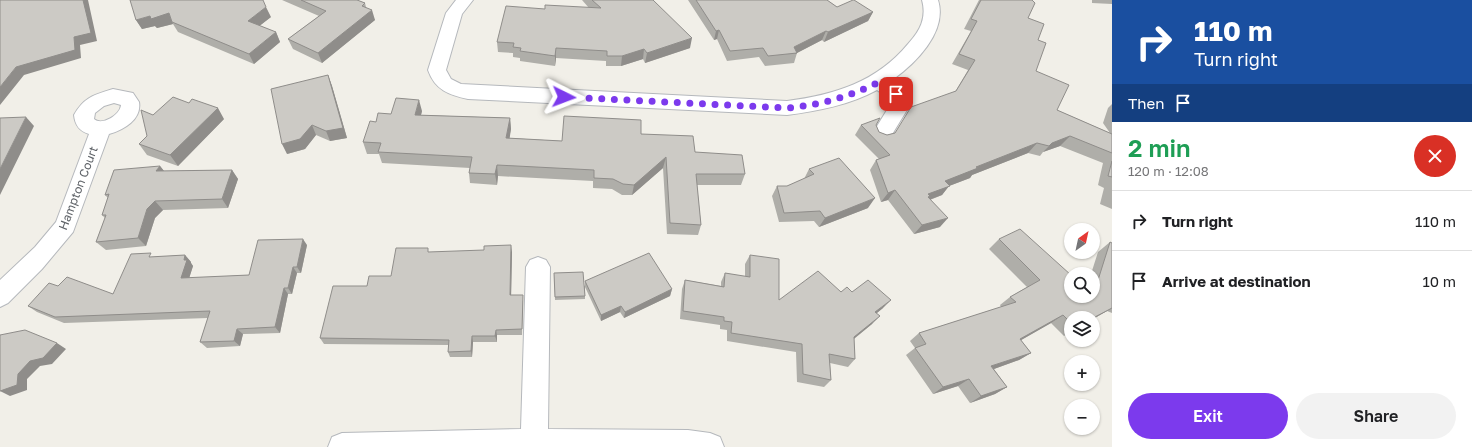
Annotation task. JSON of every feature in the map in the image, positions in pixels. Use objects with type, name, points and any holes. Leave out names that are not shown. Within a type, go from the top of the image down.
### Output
[{"type":"street","points":[[465,0],[454,12],[437,70],[444,84],[452,89],[468,92],[787,108],[812,106],[856,93],[879,82],[898,69],[914,52],[928,31],[933,17],[930,0]]},
{"type":"street","points":[[879,82],[896,94],[900,99],[900,105],[894,112],[881,136]]},
{"type":"street","name":"Hampton Court","points":[[0,296],[29,268],[59,235],[65,226],[101,128]]},
{"type":"street","points":[[534,442],[538,267]]},
{"type":"street","points":[[342,447],[534,442],[688,444],[710,447]]},
{"type":"building","points":[[0,0],[83,0],[91,33],[74,37],[75,50],[16,67],[0,87]]},
{"type":"building","points":[[130,0],[263,0],[266,7],[248,21],[276,32],[249,54],[172,22],[169,13],[151,19],[150,16],[136,20]]},
{"type":"building","points":[[301,0],[357,0],[365,3],[362,6],[372,10],[318,53],[288,39],[326,11]]},
{"type":"building","points":[[592,0],[653,0],[692,38],[647,53],[644,49],[622,56],[607,56],[607,51],[556,48],[555,56],[520,51],[521,48],[513,47],[514,43],[497,42],[506,6],[545,9],[545,5],[601,8]]},
{"type":"building","points":[[696,0],[827,0],[837,7],[854,0],[873,12],[828,32],[826,31],[794,47],[797,53],[768,56],[763,48],[730,51],[719,30],[716,31]]},
{"type":"building","points":[[981,0],[1032,0],[1035,3],[1028,18],[1044,24],[1038,40],[1046,43],[1036,71],[1069,85],[1057,110],[1112,134],[1112,153],[1070,136],[1052,143],[1049,146],[1037,143],[945,181],[950,186],[928,194],[930,196],[928,197],[948,218],[922,225],[895,190],[888,193],[876,160],[890,155],[861,125],[880,118],[876,125],[879,132],[887,135],[895,133],[911,107],[956,91],[975,60],[959,54],[977,21],[971,19]]},
{"type":"building","points":[[328,75],[343,128],[326,131],[312,125],[300,139],[282,144],[271,89]]},
{"type":"building","points":[[173,97],[189,103],[192,99],[218,108],[170,155],[139,144],[147,136],[141,110],[153,115]]},
{"type":"building","points":[[396,98],[419,100],[415,115],[510,118],[506,138],[562,141],[564,116],[641,120],[641,134],[693,136],[695,152],[742,155],[745,174],[696,174],[701,225],[670,223],[666,157],[634,185],[623,184],[613,179],[594,178],[594,170],[497,165],[495,174],[469,173],[472,157],[378,152],[381,143],[363,142],[370,121],[376,122],[378,113],[391,114]]},
{"type":"building","points":[[26,117],[0,169],[0,118]]},
{"type":"building","points":[[839,158],[875,198],[825,218],[820,211],[784,213],[777,186],[787,186],[814,174],[809,169]]},
{"type":"building","points":[[1112,161],[1112,177],[1108,176]]},
{"type":"building","points":[[160,166],[156,171],[232,170],[222,199],[155,201],[147,209],[138,238],[96,242],[106,215],[102,215],[109,194],[105,195],[114,170]]},
{"type":"building","points":[[1020,229],[1064,269],[1064,303],[1100,303],[1100,274],[1110,242],[1112,243],[1112,308],[1100,314],[1100,311],[1064,311],[1064,316],[1063,315],[1020,339],[1031,353],[991,366],[1007,387],[981,396],[969,379],[943,387],[915,348],[926,344],[919,333],[1016,302],[1010,297],[1040,280],[999,239]]},
{"type":"building","points":[[303,239],[297,267],[293,267],[288,288],[284,288],[275,327],[237,329],[234,341],[200,342],[210,311],[55,317],[28,306],[49,283],[58,286],[67,277],[113,294],[131,254],[151,253],[149,257],[185,255],[184,260],[187,260],[181,278],[249,275],[258,240]]},
{"type":"building","points":[[511,245],[510,295],[523,295],[522,329],[496,330],[495,336],[472,336],[471,351],[448,352],[449,340],[320,338],[333,286],[367,286],[369,276],[391,276],[396,248],[428,248],[428,252],[484,250],[484,246]]},
{"type":"building","points":[[649,253],[672,289],[625,312],[621,306],[601,315],[585,281]]},
{"type":"building","points":[[750,255],[779,259],[779,300],[818,271],[841,292],[847,287],[852,292],[868,280],[891,300],[875,312],[880,316],[854,337],[855,359],[829,354],[831,380],[803,374],[802,344],[731,333],[732,322],[724,321],[724,317],[683,311],[685,280],[724,287],[725,273],[750,277]]},
{"type":"building","points":[[583,272],[585,296],[555,297],[554,273]]},
{"type":"building","points":[[25,330],[57,343],[43,358],[30,361],[18,374],[17,385],[0,391],[0,335]]},
{"type":"route","points":[[564,97],[787,108],[812,106],[835,100],[856,93],[879,82],[896,94]]}]
